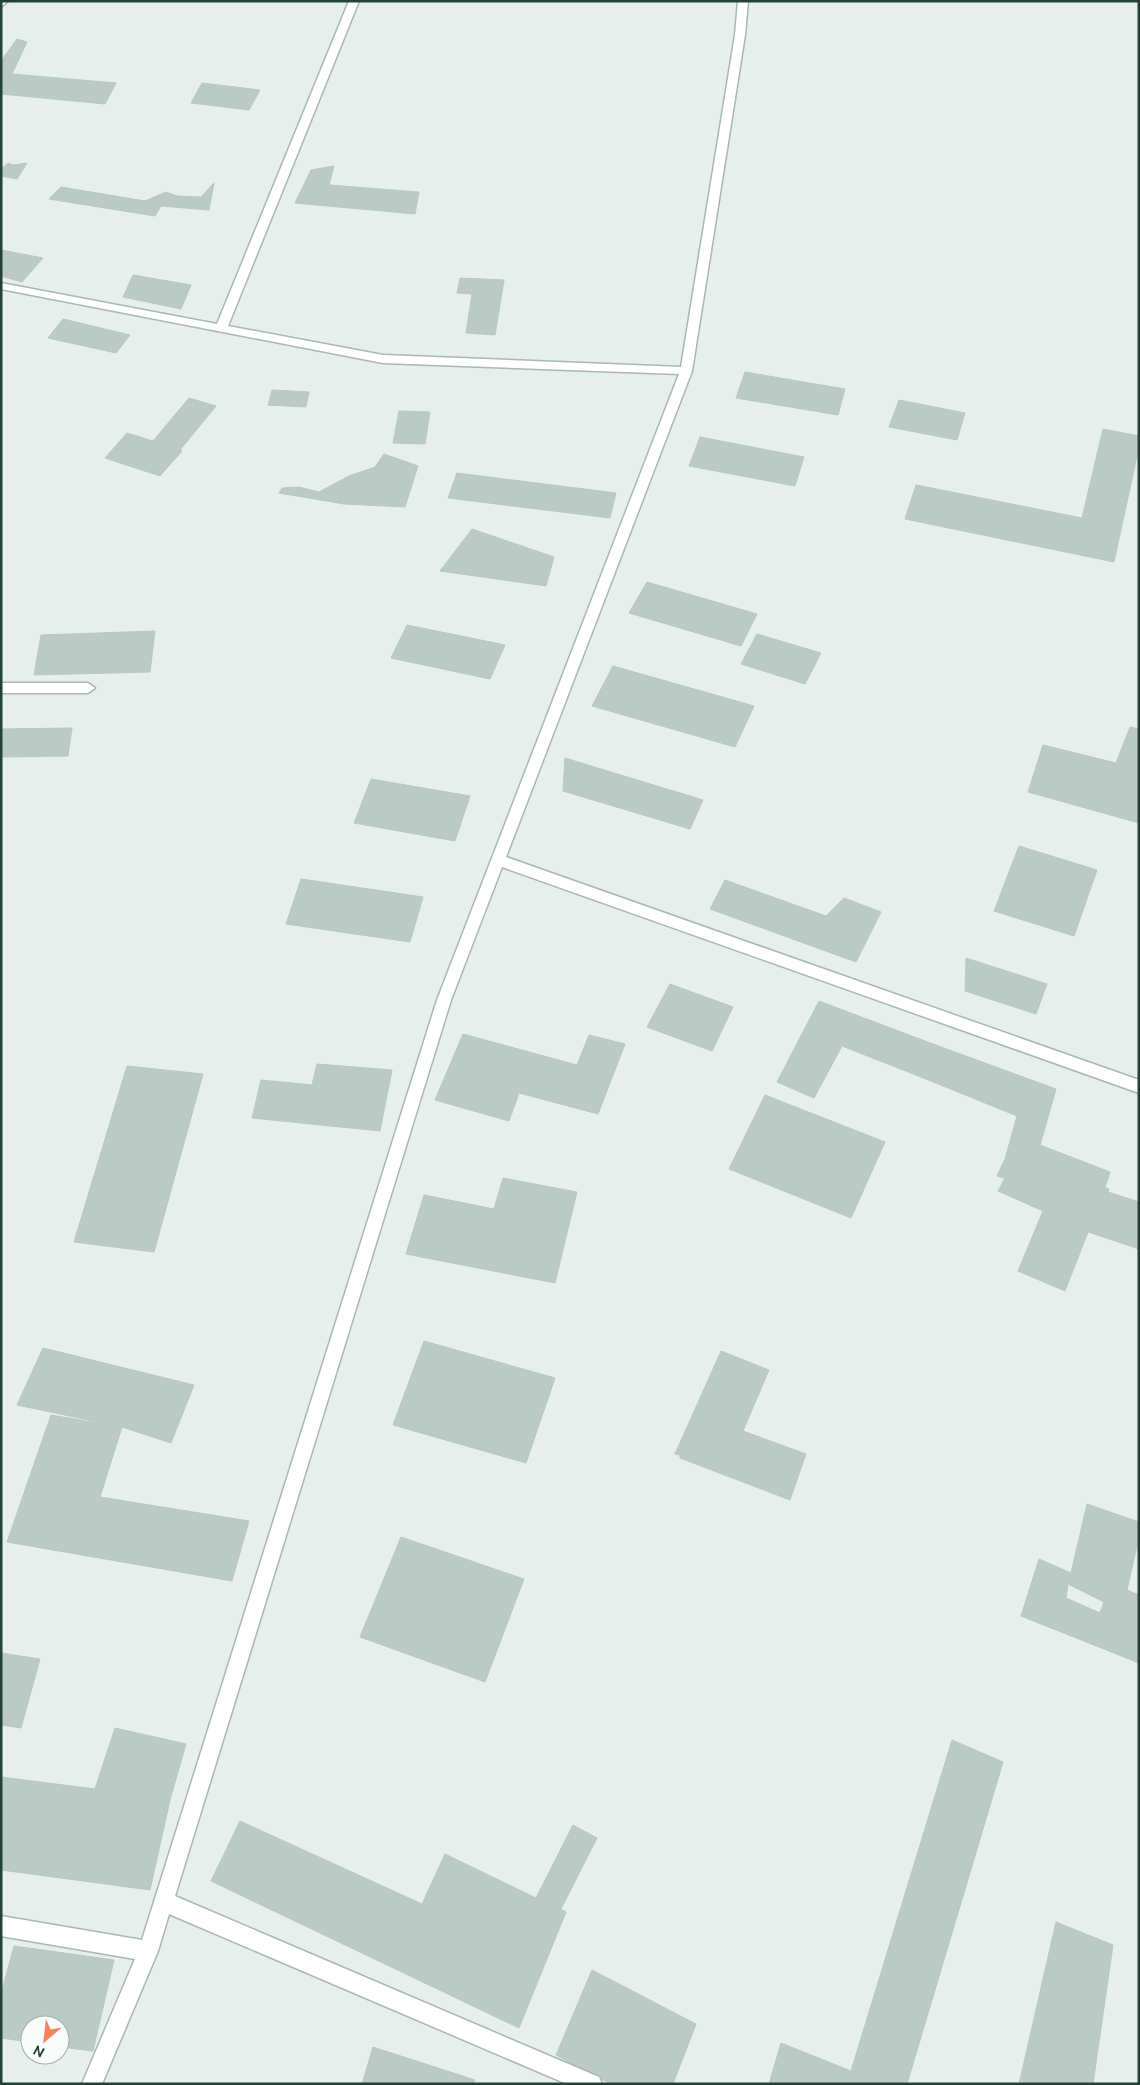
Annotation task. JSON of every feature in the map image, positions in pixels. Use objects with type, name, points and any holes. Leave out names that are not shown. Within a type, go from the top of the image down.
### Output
[{"type":"street","points":[[221,328],[354,1]]},
{"type":"street","points":[[92,2084],[148,1951],[444,1000],[686,371],[740,35],[743,1]]},
{"type":"street","points":[[1,286],[383,359],[686,371]]},
{"type":"street","points":[[1,688],[88,688]]},
{"type":"street","points":[[498,860],[1139,1087]]},
{"type":"street","points":[[163,1901],[592,2084]]},
{"type":"street","points":[[1,1926],[148,1951]]},
{"type":"building","points":[[17,39],[27,42],[12,74],[116,83],[105,104],[1,94],[1,61]]},
{"type":"building","points":[[202,83],[260,90],[249,110],[191,103]]},
{"type":"building","points":[[8,163],[13,165],[27,163],[17,179],[1,176],[1,169]]},
{"type":"building","points":[[334,166],[329,185],[419,192],[415,214],[295,203],[311,170]]},
{"type":"building","points":[[214,183],[209,210],[161,206],[155,216],[49,199],[61,187],[145,201],[166,192],[177,196],[201,197]]},
{"type":"building","points":[[1,250],[43,258],[22,282],[1,276]]},
{"type":"building","points":[[133,275],[191,285],[181,309],[123,297]]},
{"type":"building","points":[[460,278],[504,280],[495,335],[466,333],[472,294],[457,293]]},
{"type":"building","points":[[63,319],[130,335],[116,353],[48,338]]},
{"type":"building","points":[[745,372],[845,389],[838,415],[736,398]]},
{"type":"building","points":[[272,390],[309,392],[306,407],[268,405]]},
{"type":"building","points":[[189,398],[216,406],[180,450],[182,451],[160,476],[105,458],[127,433],[153,441]]},
{"type":"building","points":[[899,400],[965,413],[957,440],[889,427]]},
{"type":"building","points":[[399,411],[430,412],[425,444],[393,443]]},
{"type":"building","points":[[1103,429],[1139,436],[1139,447],[1114,562],[905,519],[916,485],[1082,518]]},
{"type":"building","points":[[700,437],[804,457],[795,486],[689,466]]},
{"type":"building","points":[[384,454],[418,466],[405,507],[344,504],[279,493],[282,488],[299,487],[319,492],[349,476],[375,467]]},
{"type":"building","points":[[457,473],[616,493],[610,518],[448,498]]},
{"type":"building","points":[[472,529],[554,557],[546,586],[440,571]]},
{"type":"building","points":[[647,582],[757,614],[741,646],[629,613]]},
{"type":"building","points":[[407,625],[505,645],[490,679],[391,658]]},
{"type":"building","points":[[155,631],[150,672],[34,675],[41,635]]},
{"type":"building","points":[[757,634],[821,653],[805,684],[741,664]]},
{"type":"building","points":[[613,666],[754,706],[735,747],[592,706]]},
{"type":"building","points":[[1130,727],[1139,729],[1139,823],[1028,792],[1043,745],[1116,763]]},
{"type":"building","points":[[72,728],[68,756],[1,757],[1,729]]},
{"type":"building","points":[[565,758],[703,800],[690,829],[563,791]]},
{"type":"building","points":[[371,779],[470,796],[455,841],[354,823]]},
{"type":"building","points":[[1019,846],[1097,870],[1074,936],[994,911]]},
{"type":"building","points":[[301,879],[423,897],[410,942],[286,924]]},
{"type":"building","points":[[725,880],[826,916],[844,898],[881,912],[856,962],[710,909]]},
{"type":"building","points":[[966,958],[1047,984],[1036,1014],[965,991]]},
{"type":"building","points":[[670,984],[733,1007],[712,1051],[647,1027]]},
{"type":"building","points":[[819,1001],[933,1044],[916,1075],[842,1046],[814,1098],[777,1082]]},
{"type":"building","points":[[463,1034],[577,1065],[589,1035],[625,1044],[598,1114],[519,1093],[509,1121],[435,1100]]},
{"type":"building","points":[[933,1044],[1056,1089],[1040,1145],[1110,1172],[1105,1187],[1109,1189],[1108,1192],[1139,1202],[1139,1249],[1088,1232],[1065,1291],[1018,1271],[1043,1211],[998,1191],[1005,1178],[997,1176],[1005,1159],[1017,1116],[916,1075]]},
{"type":"building","points":[[317,1064],[392,1070],[380,1131],[252,1118],[261,1080],[312,1085]]},
{"type":"building","points":[[127,1066],[203,1074],[154,1252],[74,1242]]},
{"type":"building","points":[[765,1095],[885,1142],[851,1218],[729,1169]]},
{"type":"building","points":[[503,1178],[577,1192],[555,1283],[406,1254],[424,1195],[494,1209]]},
{"type":"building","points":[[424,1341],[555,1378],[526,1463],[393,1425]]},
{"type":"building","points":[[43,1348],[194,1385],[171,1443],[122,1427],[17,1405]]},
{"type":"building","points":[[721,1351],[769,1370],[743,1431],[806,1454],[790,1500],[680,1458],[680,1455],[675,1454]]},
{"type":"building","points":[[51,1415],[122,1427],[100,1497],[249,1521],[232,1581],[7,1542]]},
{"type":"building","points":[[1087,1504],[1139,1522],[1139,1537],[1127,1590],[1139,1595],[1139,1663],[1021,1616],[1039,1559],[1071,1573]],"holes":[[[1068,1584],[1104,1602],[1100,1613],[1066,1598]]]},
{"type":"building","points":[[401,1537],[524,1579],[485,1682],[360,1637]]},
{"type":"building","points":[[1,1653],[40,1659],[21,1728],[1,1725]]},
{"type":"building","points":[[115,1728],[186,1744],[170,1800],[150,1890],[1,1870],[1,1777],[95,1789]]},
{"type":"building","points":[[952,1740],[1003,1762],[907,2084],[769,2084],[781,2043],[851,2071]]},
{"type":"building","points":[[240,1821],[422,1904],[445,1854],[536,1898],[573,1825],[597,1838],[561,1909],[566,1912],[519,2028],[211,1881]]},
{"type":"building","points":[[1056,1922],[1113,1945],[1093,2084],[1019,2084]]},
{"type":"building","points":[[14,1946],[114,1960],[93,2051],[70,2048],[70,2015],[20,2015],[20,2041],[1,2038],[1,1994]]},
{"type":"building","points":[[592,1970],[696,2024],[673,2084],[611,2084],[556,2055]]},
{"type":"building","points":[[373,2047],[475,2080],[473,2084],[362,2084]]}]
